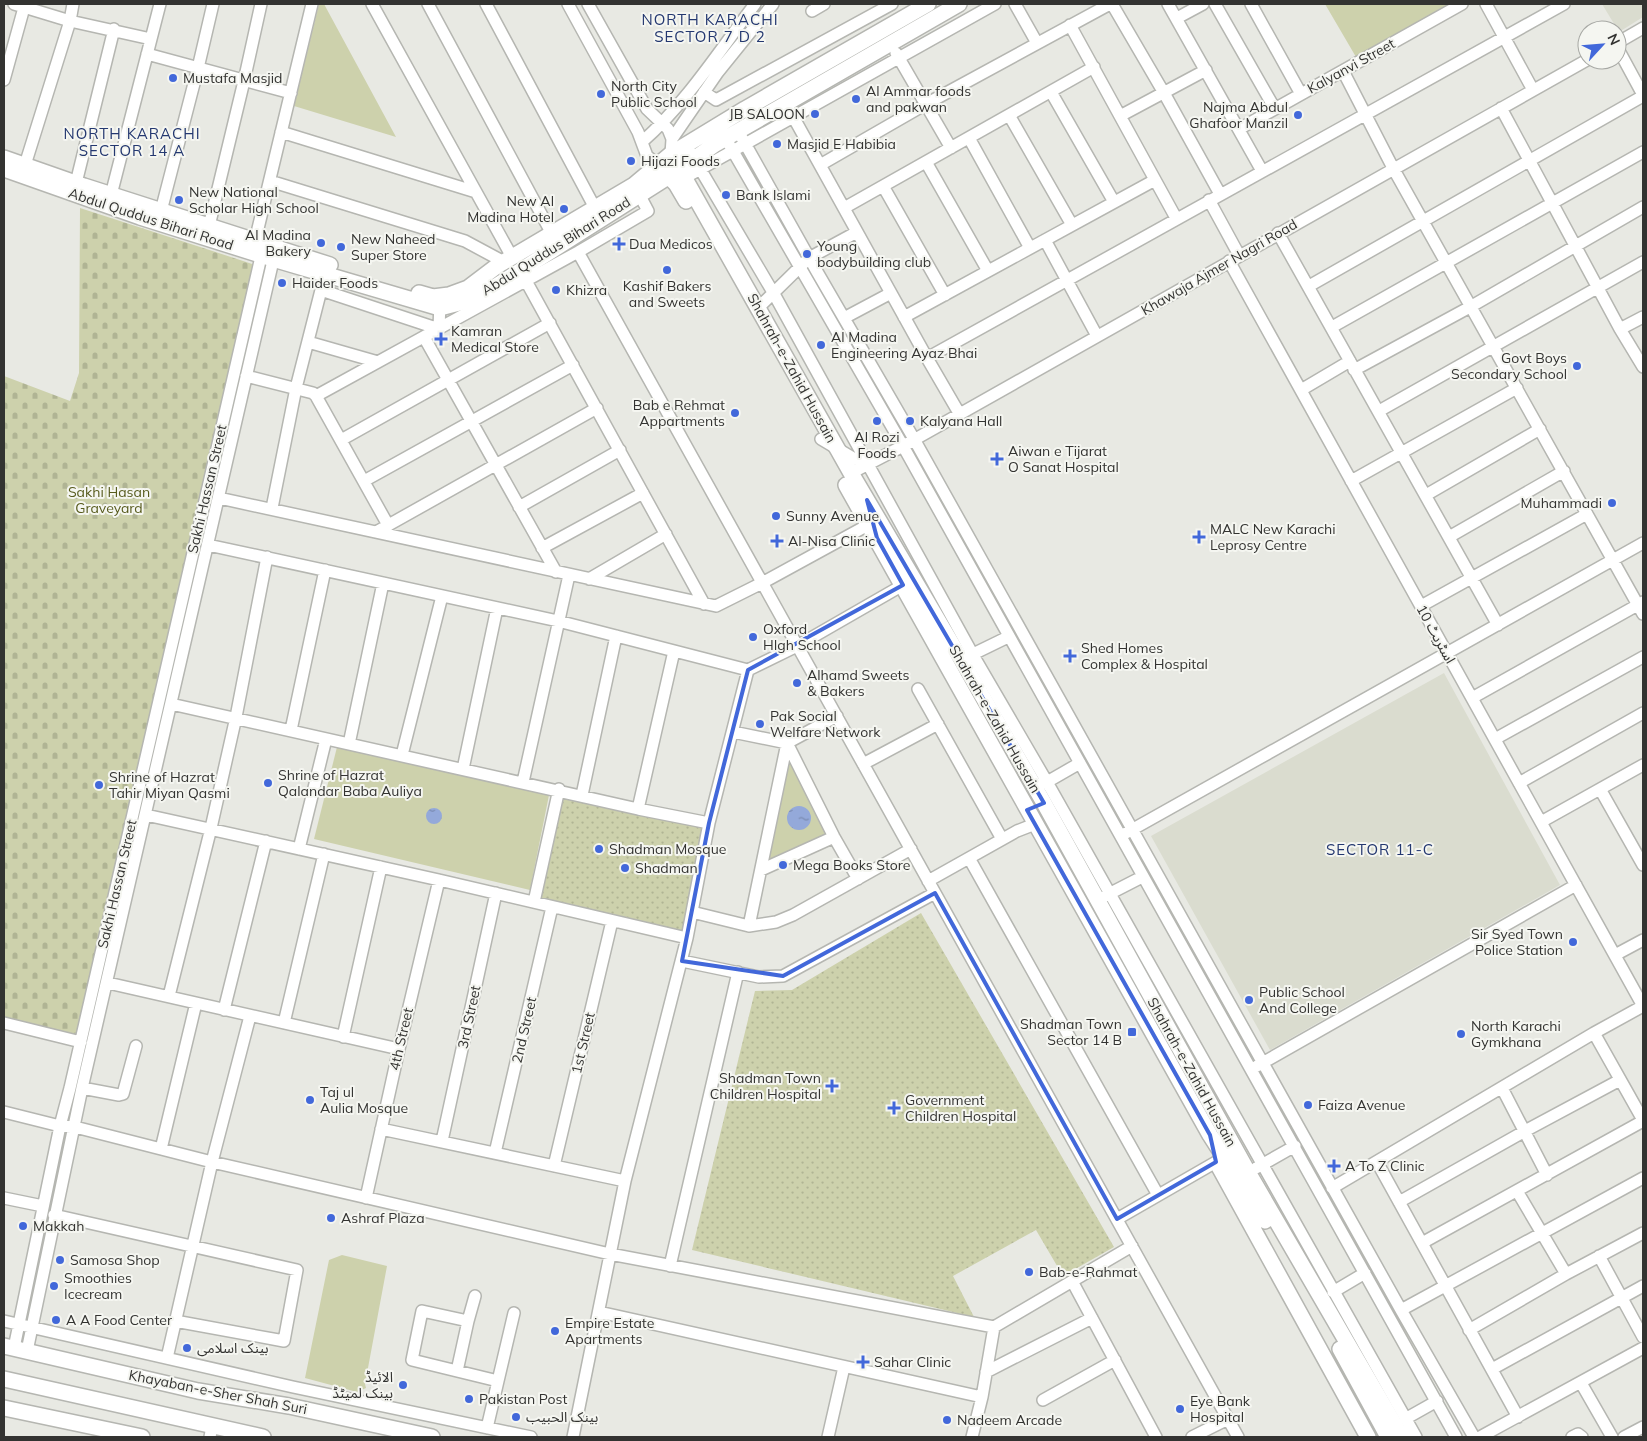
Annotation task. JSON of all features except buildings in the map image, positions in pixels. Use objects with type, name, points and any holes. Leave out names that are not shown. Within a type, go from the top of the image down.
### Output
[{"type":"main road","name":"Abdul Quddus Bihari Road","points":[[4,169],[140,217],[266,249],[440,302],[463,302],[488,291],[639,194],[677,177],[697,163],[789,110],[891,43],[901,28],[915,13],[928,4]]},
{"type":"main road","name":"Abdul Quddus Bihari Road","points":[[915,13],[959,4]]},
{"type":"main road","name":"Abdul Quddus Bihari Road","points":[[440,302],[449,295],[468,288],[508,260],[634,185],[677,146],[745,108],[901,28]]},
{"type":"main road","name":"Shahrah-e-Zahid Hussain","points":[[677,146],[677,177],[820,439],[1210,1135]]},
{"type":"main road","name":"Abdul Quddus Bihari Road","points":[[4,158],[209,226],[266,249]]},
{"type":"main road","name":"Shahrah-e-Zahid Hussain","points":[[658,165],[677,177],[758,308],[867,500],[967,657],[1040,783],[1044,803],[1103,897],[1248,1172],[1402,1437]]},
{"type":"main road","points":[[1031,817],[1044,803]]},
{"type":"main road","points":[[1210,1135],[1216,1162],[1368,1437]]},
{"type":"main road","points":[[1210,1135],[1316,1304],[1388,1437]]},
{"type":"main road","name":"Khayaban-e-Sher Shah Suri","points":[[15,1348],[198,1391],[289,1406],[432,1437]]},
{"type":"main road","points":[[4,1379],[211,1431],[263,1437]]},
{"type":"main road","points":[[4,1408],[142,1437]]},
{"type":"street","points":[[25,165],[70,21],[73,4]]},
{"type":"street","points":[[111,194],[160,4]]},
{"type":"street","points":[[161,211],[213,4]]},
{"type":"street","points":[[209,226],[261,4]]},
{"type":"street","points":[[266,249],[270,181],[312,4]]},
{"type":"street","points":[[372,4],[476,192],[508,260]]},
{"type":"street","points":[[428,4],[552,234]]},
{"type":"street","points":[[486,4],[595,208]]},
{"type":"street","name":"Shahrah-e-Zahid Hussain","points":[[568,4],[638,132],[647,156],[658,165]]},
{"type":"street","name":"Shahrah-e-Zahid Hussain","points":[[588,4],[647,109],[668,129],[677,146]]},
{"type":"street","points":[[642,142],[662,124],[693,88],[755,4]]},
{"type":"street","points":[[772,4],[704,92],[677,146],[697,163],[774,294],[868,464],[967,657],[1008,637]]},
{"type":"street","points":[[812,11],[824,4]]},
{"type":"street","points":[[704,92],[716,100],[889,4],[901,28]]},
{"type":"street","points":[[959,413],[789,110],[899,58],[995,4]]},
{"type":"street","points":[[1015,4],[1037,43]]},
{"type":"street","points":[[820,165],[926,104],[1111,4],[1164,93],[1220,194]]},
{"type":"street","points":[[1168,4],[1262,171]]},
{"type":"street","points":[[1177,18],[1203,4]]},
{"type":"street","points":[[1216,4],[1275,108]]},
{"type":"street","points":[[1251,4],[1301,94]]},
{"type":"street","name":"Kalyanvi Street","points":[[1239,129],[1462,4]]},
{"type":"street","points":[[1486,4],[1506,37],[1533,90]]},
{"type":"street","points":[[927,358],[1564,4]]},
{"type":"street","points":[[4,80],[21,5],[70,21],[114,29],[150,39]]},
{"type":"street","points":[[1070,25],[1176,218]]},
{"type":"street","points":[[1627,37],[1643,28]]},
{"type":"street","points":[[76,183],[114,29]]},
{"type":"street","points":[[891,43],[951,148]]},
{"type":"street","points":[[147,54],[291,93]]},
{"type":"street","name":"Khawaja Ajmer Nagri Road","points":[[851,473],[903,446],[1577,66]]},
{"type":"street","points":[[1309,286],[1643,96],[1627,66]]},
{"type":"street","points":[[844,208],[1094,67]]},
{"type":"street","points":[[1120,116],[1206,70]]},
{"type":"street","points":[[1343,71],[1393,168],[1470,307],[1564,470],[1612,561],[1642,607],[1472,698]]},
{"type":"street","points":[[1051,92],[1114,202]]},
{"type":"street","points":[[1501,108],[1620,329],[1643,366]]},
{"type":"street","points":[[1009,115],[1072,225]]},
{"type":"street","points":[[281,132],[476,192]]},
{"type":"street","points":[[969,138],[1030,248]]},
{"type":"street","points":[[735,141],[809,258],[914,439],[1332,1188],[1474,1437]]},
{"type":"street","points":[[735,141],[800,268],[903,446],[1456,1437]]},
{"type":"street","points":[[1332,328],[1643,152]]},
{"type":"street","points":[[926,162],[988,271]]},
{"type":"street","points":[[904,317],[1155,180]]},
{"type":"street","points":[[270,181],[464,241],[508,260]]},
{"type":"street","points":[[883,186],[945,295]]},
{"type":"street","points":[[316,396],[578,252],[648,211],[639,194]]},
{"type":"street","name":"اسٹریٹ 10","points":[[1209,200],[1234,258],[1301,390],[1643,1006]]},
{"type":"street","points":[[1301,390],[1470,307],[1643,207]]},
{"type":"street","points":[[758,308],[809,258],[857,232]]},
{"type":"street","points":[[1278,233],[1498,625]]},
{"type":"street","points":[[1045,240],[1097,336]]},
{"type":"street","name":"Sakhi Hassan Street","points":[[15,1348],[31,1329],[82,1088],[108,983],[246,376],[266,249]]},
{"type":"street","name":"Sakhi Hassan Street","points":[[15,1348],[18,1325],[60,1126],[266,249]]},
{"type":"street","points":[[578,252],[1238,1437]]},
{"type":"street","points":[[1379,411],[1643,262]]},
{"type":"street","points":[[526,280],[704,604]]},
{"type":"street","points":[[272,508],[296,388],[321,290],[439,329]]},
{"type":"street","points":[[844,318],[891,293]]},
{"type":"street","points":[[439,329],[440,302]]},
{"type":"street","points":[[1620,329],[1643,317]]},
{"type":"street","points":[[341,440],[550,323]]},
{"type":"street","points":[[424,336],[556,572]]},
{"type":"street","points":[[308,342],[378,362]]},
{"type":"street","points":[[364,481],[573,365]]},
{"type":"street","points":[[246,376],[296,388],[313,393],[316,396],[388,525]]},
{"type":"street","points":[[1351,480],[1517,388]]},
{"type":"street","points":[[376,532],[597,408]]},
{"type":"street","points":[[1426,495],[1540,429]]},
{"type":"street","points":[[820,439],[837,450],[868,464]]},
{"type":"street","points":[[519,507],[620,450]]},
{"type":"street","points":[[868,464],[864,479],[867,500],[877,538]]},
{"type":"street","points":[[1449,537],[1564,470]]},
{"type":"street","points":[[542,548],[643,493]]},
{"type":"street","points":[[219,498],[716,606],[868,525]]},
{"type":"street","points":[[1421,606],[1586,514]]},
{"type":"street","points":[[589,579],[666,534]]},
{"type":"street","points":[[1120,836],[1643,543]]},
{"type":"street","points":[[208,545],[558,621],[748,670],[798,646],[903,585]]},
{"type":"street","points":[[169,996],[211,828],[236,717],[266,557]]},
{"type":"street","points":[[291,730],[325,570]]},
{"type":"street","points":[[523,782],[569,575]]},
{"type":"street","points":[[349,744],[383,582]]},
{"type":"street","points":[[402,755],[442,596]]},
{"type":"street","points":[[463,769],[497,608]]},
{"type":"street","points":[[582,795],[616,636]]},
{"type":"street","points":[[638,809],[674,651]]},
{"type":"street","points":[[1495,739],[1643,657]]},
{"type":"street","points":[[573,1437],[625,1181],[682,961],[709,823],[748,670]]},
{"type":"street","points":[[918,689],[1002,839]]},
{"type":"street","points":[[171,704],[236,717],[638,809],[709,823]]},
{"type":"street","points":[[1519,783],[1643,713]]},
{"type":"street","points":[[733,732],[787,743],[836,716]]},
{"type":"street","points":[[864,764],[938,724]]},
{"type":"street","points":[[299,849],[326,739]]},
{"type":"street","points":[[787,743],[834,837],[858,879]]},
{"type":"street","points":[[749,926],[787,743]]},
{"type":"street","points":[[1080,763],[1040,783],[1103,897],[1261,1165],[1416,1437]]},
{"type":"street","points":[[1541,822],[1643,766]]},
{"type":"street","points":[[1600,789],[1643,865]]},
{"type":"street","points":[[534,902],[559,790]]},
{"type":"street","points":[[146,815],[211,828],[687,938]]},
{"type":"street","points":[[928,881],[1002,839],[1031,817]]},
{"type":"street","points":[[761,870],[834,837]]},
{"type":"street","points":[[224,1010],[266,841]]},
{"type":"street","points":[[692,912],[749,926],[776,922],[793,915],[911,849]]},
{"type":"street","points":[[284,1024],[324,854]]},
{"type":"street","points":[[969,858],[1158,1195]]},
{"type":"street","points":[[344,1036],[380,867]]},
{"type":"street","points":[[1103,897],[1142,877]]},
{"type":"street","name":"4th Street","points":[[366,1198],[398,1049],[439,880]]},
{"type":"street","points":[[1251,1069],[1576,885]]},
{"type":"street","name":"3rd Street","points":[[442,1141],[496,893]]},
{"type":"street","points":[[682,961],[759,976],[783,976],[935,893]]},
{"type":"street","name":"2nd Street","points":[[495,1153],[552,907]]},
{"type":"street","name":"1st Street","points":[[554,1166],[612,921]]},
{"type":"street","points":[[1615,955],[1643,940]]},
{"type":"street","points":[[670,1266],[738,972]]},
{"type":"street","points":[[108,983],[398,1049]]},
{"type":"street","points":[[162,1149],[196,1003]]},
{"type":"street","points":[[1332,1188],[1643,1006]]},
{"type":"street","points":[[167,1358],[212,1162],[250,1016]]},
{"type":"street","points":[[4,1023],[81,1042]]},
{"type":"street","points":[[1422,1243],[1643,1121],[1594,1033]]},
{"type":"street","points":[[82,1088],[119,1095],[123,1094],[136,1046]]},
{"type":"street","points":[[1399,1202],[1620,1080]]},
{"type":"street","points":[[1502,1088],[1547,1175]]},
{"type":"street","points":[[4,1112],[610,1254],[994,1327],[1132,1246]]},
{"type":"street","points":[[381,1128],[625,1181]]},
{"type":"street","points":[[1248,1172],[1295,1146]]},
{"type":"street","points":[[1117,1219],[1216,1162]]},
{"type":"street","points":[[1377,1162],[1518,1417]]},
{"type":"street","points":[[1401,1310],[1643,1178]]},
{"type":"street","points":[[1517,1191],[1566,1274]]},
{"type":"street","points":[[4,1198],[43,1206]]},
{"type":"street","points":[[54,1215],[192,1248],[297,1270],[284,1341],[176,1321]]},
{"type":"street","points":[[1469,1330],[1566,1274],[1643,1233]]},
{"type":"street","points":[[1599,1256],[1643,1337]]},
{"type":"street","points":[[1333,1292],[1365,1273]]},
{"type":"street","points":[[1072,1281],[1156,1437]]},
{"type":"street","points":[[1492,1369],[1643,1286]]},
{"type":"street","points":[[457,1371],[475,1296]]},
{"type":"street","points":[[468,1321],[422,1311],[412,1360],[498,1381]]},
{"type":"street","points":[[599,1312],[982,1398]]},
{"type":"street","points":[[487,1428],[514,1313]]},
{"type":"street","points":[[986,1372],[1092,1318]]},
{"type":"street","points":[[4,1321],[31,1329],[530,1437]]},
{"type":"street","points":[[972,1437],[982,1398],[994,1327]]},
{"type":"street","points":[[1480,1437],[1643,1348]]},
{"type":"street","points":[[1043,1400],[1115,1360]]},
{"type":"street","points":[[828,1437],[844,1367]]},
{"type":"street","points":[[1581,1382],[1612,1437]]},
{"type":"street","points":[[1405,1419],[1437,1401]]},
{"type":"street","points":[[1192,1437],[1228,1418]]},
{"type":"street","points":[[1624,1437],[1643,1427]]},
{"type":"street","points":[[1572,1437],[1578,1434],[1582,1437]]},
{"type":"highlighted area","points":[[867,500],[1044,803],[1027,810],[1210,1135],[1216,1162],[1117,1219],[935,893],[783,976],[682,961],[709,823],[748,670],[903,585],[877,538]]},
{"type":"shaded area","points":[[1602,4],[1643,4],[1643,17],[1627,27],[1627,20],[1612,20]]},
{"type":"shaded area","points":[[1444,673],[1560,885],[1270,1050],[1151,836]]},
{"type":"green space","points":[[319,4],[324,4],[396,137],[294,106]]},
{"type":"green space","points":[[1325,4],[1450,4],[1356,57]]},
{"type":"green space","name":"Sakhi Hasan Graveyard","points":[[80,208],[271,270],[93,1045],[4,1023],[4,376],[70,401],[79,373]]},
{"type":"green space","points":[[787,743],[834,837],[761,870]]},
{"type":"green space","points":[[337,747],[549,795],[530,890],[314,839]]},
{"type":"green space","points":[[559,789],[709,823],[687,938],[534,902]]},
{"type":"green space","points":[[921,913],[1114,1247],[1063,1276],[1036,1230],[953,1276],[974,1317],[692,1250],[755,991],[792,990]]},
{"type":"green space","points":[[342,1255],[387,1266],[365,1384],[366,1388],[357,1392],[305,1378],[329,1260]]},
{"type":"water","points":[[799,806],[807,810],[811,818],[807,826],[799,830],[791,826],[787,818],[791,810]]},
{"type":"water","points":[[434,808],[442,816],[434,824],[426,816]]},
{"type":"place","name":"Mustafa Masjid","points":[[173,78]]},
{"type":"place","name":"North City Public School","points":[[601,94]]},
{"type":"place","name":"Al Ammar foods and pakwan","points":[[856,99]]},
{"type":"place","name":"JB SALOON","points":[[815,114]]},
{"type":"place","name":"Najma Abdul Ghafoor Manzil","points":[[1298,115]]},
{"type":"place","name":"Masjid E Habibia","points":[[777,144]]},
{"type":"place","name":"Hijazi Foods","points":[[631,161]]},
{"type":"place","name":"Bank lslami","points":[[726,195]]},
{"type":"place","name":"New National Scholar High School","points":[[179,200]]},
{"type":"place","name":"New Al Madina Hotel","points":[[564,209]]},
{"type":"place","name":"Al Madina Bakery","points":[[321,243]]},
{"type":"place","name":"Dua Medicos","points":[[619,244]]},
{"type":"place","name":"New Naheed Super Store","points":[[341,247]]},
{"type":"place","name":"Young bodybuilding club","points":[[807,254]]},
{"type":"place","name":"Kashif Bakers and Sweets","points":[[667,270]]},
{"type":"place","name":"Haider Foods","points":[[282,283]]},
{"type":"place","name":"Khizra","points":[[556,290]]},
{"type":"place","name":"Kamran Medical Store","points":[[441,339]]},
{"type":"place","name":"Al Madina Engineering Ayaz Bhai","points":[[821,345]]},
{"type":"place","name":"Govt Boys Secondary School","points":[[1577,366]]},
{"type":"place","name":"Bab e Rehmat Appartments","points":[[735,413]]},
{"type":"place","name":"Al Rozi Foods","points":[[877,421]]},
{"type":"place","name":"Kalyana Hall","points":[[910,421]]},
{"type":"place","name":"Aiwan e Tijarat O Sanat Hospital","points":[[997,459]]},
{"type":"place","name":"Muhammadi","points":[[1612,503]]},
{"type":"place","name":"Sunny Avenue","points":[[776,516]]},
{"type":"place","name":"MALC New Karachi Leprosy Centre","points":[[1199,537]]},
{"type":"place","name":"Al-Nisa Clinic","points":[[777,541]]},
{"type":"place","name":"Oxford HIgh School","points":[[753,637]]},
{"type":"place","name":"Shed Homes Complex & Hospital","points":[[1070,656]]},
{"type":"place","name":"Alhamd Sweets & Bakers","points":[[797,683]]},
{"type":"place","name":"Pak Social Welfare Network","points":[[760,724]]},
{"type":"place","name":"Shrine of Hazrat Qalandar Baba Auliya","points":[[268,783]]},
{"type":"place","name":"Shrine of Hazrat Tahir Miyan Qasmi","points":[[99,785]]},
{"type":"place","name":"Shadman Mosque","points":[[599,849]]},
{"type":"place","name":"Mega Books Store","points":[[783,865]]},
{"type":"place","name":"Shadman","points":[[625,868]]},
{"type":"place","name":"Sir Syed Town Police Station","points":[[1573,942]]},
{"type":"place","name":"Public School And College","points":[[1249,1000]]},
{"type":"place","name":"Shadman Town Sector 14 B","points":[[1132,1032]]},
{"type":"place","name":"North Karachi Gymkhana","points":[[1461,1034]]},
{"type":"place","name":"Shadman Town Children Hospital","points":[[832,1086]]},
{"type":"place","name":"Taj ul Aulia Mosque","points":[[310,1100]]},
{"type":"place","name":"Faiza Avenue","points":[[1308,1105]]},
{"type":"place","name":"Government Children Hospital","points":[[894,1108]]},
{"type":"place","name":"A To Z Clinic","points":[[1334,1166]]},
{"type":"place","name":"Ashraf Plaza","points":[[331,1218]]},
{"type":"place","name":"Makkah","points":[[23,1226]]},
{"type":"place","name":"Samosa Shop","points":[[60,1260]]},
{"type":"place","name":"Bab-e-Rahmat","points":[[1029,1272]]},
{"type":"place","name":"Smoothies Icecream","points":[[54,1286]]},
{"type":"place","name":"A A Food Center","points":[[56,1320]]},
{"type":"place","name":"Empire Estate Apartments","points":[[555,1331]]},
{"type":"place","name":"بینک اسلامی","points":[[187,1348]]},
{"type":"place","name":"Sahar Clinic","points":[[863,1362]]},
{"type":"place","name":"الائیڈ بینک لمیٹڈ","points":[[403,1385]]},
{"type":"place","name":"Pakistan Post","points":[[469,1399]]},
{"type":"place","name":"Eye Bank Hospital","points":[[1180,1409]]},
{"type":"place","name":"بينک الحبيب","points":[[516,1417]]},
{"type":"place","name":"Nadeem Arcade","points":[[947,1420]]},
{"type":"district","name":"NORTH KARACHI SECTOR 7 D 2","points":[[710,28]]},
{"type":"district","name":"NORTH KARACHI SECTOR 14 A","points":[[132,142]]},
{"type":"district","name":"SECTOR 11-C","points":[[1380,850]]}]
